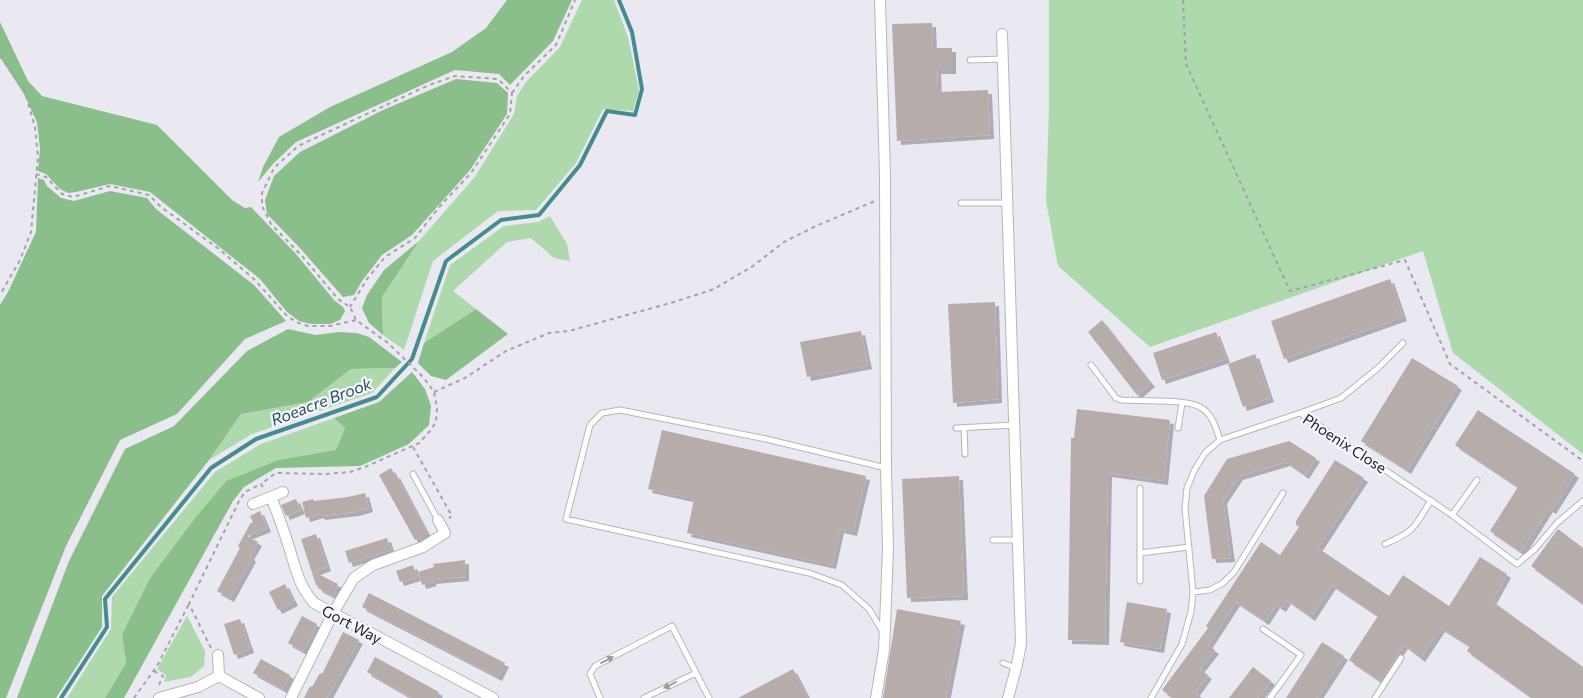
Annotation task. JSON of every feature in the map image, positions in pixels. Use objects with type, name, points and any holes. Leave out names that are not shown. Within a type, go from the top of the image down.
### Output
[{"type":"street","points":[[876,698],[884,650],[888,549],[886,468],[886,202],[880,0]]},
{"type":"street","points":[[1002,34],[1021,642],[1008,698]]},
{"type":"street","points":[[253,504],[283,492]]},
{"type":"street","name":"Gort Way","points":[[270,497],[283,530],[294,569],[303,590],[314,603],[493,698]]},
{"type":"street","points":[[292,698],[333,614],[354,578],[373,565],[423,547],[445,533],[439,522]]},
{"type":"street","points":[[218,655],[219,676]]},
{"type":"street","points":[[159,698],[198,687],[219,676]]},
{"type":"street","points":[[219,676],[259,698]]},
{"type":"lane","points":[[970,60],[1003,60]]},
{"type":"lane","points":[[961,203],[1008,202]]},
{"type":"lane","points":[[1300,412],[1341,398],[1378,368],[1403,343]]},
{"type":"lane","points":[[1091,365],[1116,398],[1121,400],[1194,404],[1202,407],[1216,428],[1220,440]]},
{"type":"lane","points":[[1178,428],[1182,403]]},
{"type":"lane","points":[[885,635],[869,609],[842,585],[817,576],[566,519],[590,425],[602,413],[620,410],[766,439],[886,468]]},
{"type":"lane","name":"Phoenix Close","points":[[1151,698],[1182,644],[1191,612],[1193,592],[1185,508],[1187,488],[1195,469],[1205,453],[1220,440],[1300,412],[1452,514],[1517,564],[1535,549],[1557,523],[1583,500]]},
{"type":"lane","points":[[956,428],[1014,425]]},
{"type":"lane","points":[[964,428],[965,454]]},
{"type":"lane","points":[[413,474],[439,522]]},
{"type":"lane","points":[[1452,514],[1477,480]]},
{"type":"lane","points":[[1140,488],[1140,581]]},
{"type":"lane","points":[[1193,592],[1210,590],[1222,583],[1234,572],[1283,493]]},
{"type":"lane","points":[[1385,544],[1404,536],[1415,527],[1431,500]]},
{"type":"lane","points":[[993,540],[1018,540]]},
{"type":"lane","points":[[1140,554],[1189,547]]},
{"type":"lane","points":[[600,698],[590,674],[595,666],[672,626],[710,698]]},
{"type":"lane","points":[[1263,629],[1301,655],[1270,698]]},
{"type":"lane","points":[[1376,698],[1401,658]]},
{"type":"lane","points":[[1003,663],[1016,668]]},
{"type":"lane","points":[[644,698],[696,673]]},
{"type":"path","points":[[350,307],[367,280],[385,257],[415,238],[440,206],[471,173],[510,114],[512,93],[524,76],[556,45],[575,0]]},
{"type":"path","points":[[1183,0],[1186,64],[1290,291],[1405,260],[1450,364],[1583,461]]},
{"type":"path","points":[[0,56],[25,92],[35,127],[38,157],[31,232],[20,260],[0,295]]},
{"type":"path","points":[[134,698],[154,671],[245,492],[280,473],[326,474],[350,472],[365,468],[413,447],[430,431],[436,422],[437,408],[434,392],[424,378],[388,343],[356,320],[350,307],[338,299],[302,256],[270,224],[262,206],[262,193],[274,168],[298,146],[429,85],[455,76],[498,79],[512,93]]},
{"type":"path","points":[[36,174],[46,178],[62,194],[73,197],[110,186],[149,195],[161,207],[219,249],[255,280],[287,316],[296,322],[308,326],[330,326],[356,320]]},
{"type":"path","points":[[434,392],[465,378],[506,351],[549,333],[569,331],[674,302],[714,288],[753,266],[784,242],[874,201],[886,202]]},
{"type":"path","points":[[413,447],[452,516],[439,522]]},
{"type":"path","points":[[261,484],[270,497]]},
{"type":"path","points":[[189,604],[212,651],[218,655]]},
{"type":"path","points":[[154,671],[163,676],[159,685],[164,685]]},
{"type":"green space","points":[[507,0],[572,0],[553,41],[510,85],[499,74],[455,70],[296,142],[273,164],[258,182],[263,167],[279,137],[330,107],[452,52],[486,28]]},
{"type":"green space","points":[[582,0],[614,0],[628,37],[639,90],[633,111],[603,109],[576,163],[536,210],[498,211],[433,261],[404,350],[383,335],[382,297],[419,241],[474,178],[514,114],[517,96],[526,82],[560,47]]},
{"type":"green space","points":[[1049,0],[1583,0],[1583,454],[1453,353],[1423,251],[1150,347],[1058,266],[1046,201],[1049,106]]},
{"type":"green space","points":[[0,22],[28,81],[42,96],[157,125],[232,200],[245,208],[251,207],[296,254],[334,300],[343,307],[345,311],[340,320],[330,324],[311,324],[299,321],[287,312],[260,279],[150,192],[110,184],[68,193],[60,189],[46,174],[38,171],[40,149],[37,122],[24,94],[0,57]]},
{"type":"green space","points":[[456,79],[497,83],[508,93],[507,114],[470,170],[412,235],[382,255],[354,295],[343,297],[267,214],[265,200],[274,176],[300,152],[383,110]]},
{"type":"green space","points":[[38,178],[44,180],[47,186],[61,198],[74,201],[110,191],[147,198],[156,209],[254,285],[286,321],[245,339],[177,414],[120,440],[66,546],[6,698],[0,698],[0,305],[36,232]]},
{"type":"green space","points":[[550,216],[567,244],[570,261],[554,258],[531,238],[507,242],[453,291],[476,309],[424,343],[450,265],[504,226],[538,222]]},
{"type":"green space","points":[[419,241],[382,297],[383,335],[369,323],[362,308],[367,295],[384,270]]},
{"type":"green space","points":[[476,309],[508,334],[446,380],[431,376],[418,363],[424,343]]},
{"type":"green space","points":[[288,329],[316,335],[339,332],[357,333],[369,337],[402,362],[395,368],[351,369],[308,402],[241,414],[209,460],[102,596],[102,627],[56,698],[17,698],[69,561],[125,449],[174,426],[247,351]]},
{"type":"green space","points":[[395,368],[372,393],[252,434],[209,460],[241,414],[308,402],[351,369]]},
{"type":"green space","points":[[412,372],[425,389],[431,406],[429,425],[409,444],[360,466],[276,468],[244,487],[233,501],[124,698],[105,698],[126,663],[122,634],[150,578],[195,518],[226,481],[278,460],[336,450],[345,428],[334,418],[379,402]]},
{"type":"green space","points":[[334,418],[345,428],[337,450],[278,460],[226,481],[195,518],[150,578],[122,634],[126,663],[105,698],[67,698],[111,629],[112,597],[215,472],[261,444]]},
{"type":"green space","points":[[187,616],[205,651],[204,666],[191,677],[164,682],[166,675],[157,669]]},
{"type":"building","points":[[932,23],[933,48],[952,48],[952,70],[937,70],[938,92],[988,90],[990,135],[897,141],[892,24]]},
{"type":"building","points":[[1390,279],[1403,317],[1284,359],[1271,321]]},
{"type":"building","points":[[995,302],[998,399],[953,403],[948,304]]},
{"type":"building","points":[[1102,320],[1151,383],[1137,395],[1088,332]]},
{"type":"building","points":[[861,331],[868,365],[807,377],[800,342]]},
{"type":"building","points":[[1216,332],[1226,359],[1162,380],[1153,353]]},
{"type":"building","points":[[1255,354],[1270,398],[1243,407],[1228,364]]},
{"type":"building","points":[[1412,358],[1458,386],[1407,470],[1361,441]]},
{"type":"building","points":[[1077,409],[1170,420],[1164,481],[1108,473],[1105,641],[1068,640],[1071,438],[1074,438]]},
{"type":"building","points":[[1478,410],[1575,474],[1552,510],[1549,508],[1521,552],[1490,531],[1518,487],[1455,445]]},
{"type":"building","points":[[662,430],[866,476],[853,532],[840,529],[832,565],[687,533],[694,499],[648,489]]},
{"type":"building","points":[[1289,441],[1316,458],[1305,475],[1286,462],[1239,476],[1223,500],[1231,558],[1212,559],[1204,496],[1227,459]]},
{"type":"building","points":[[1335,460],[1364,478],[1318,548],[1389,596],[1403,575],[1449,606],[1480,557],[1507,574],[1492,601],[1583,667],[1583,698],[1532,698],[1467,651],[1470,646],[1441,628],[1421,658],[1404,645],[1380,681],[1349,660],[1378,616],[1332,585],[1311,617],[1287,600],[1282,608],[1276,604],[1265,621],[1236,602],[1208,645],[1215,650],[1200,669],[1208,675],[1195,693],[1202,698],[1173,698],[1162,690],[1208,628],[1206,626],[1261,542],[1280,555],[1299,527],[1296,525],[1296,521]]},
{"type":"building","points":[[391,468],[427,533],[415,540],[379,475]]},
{"type":"building","points":[[959,476],[964,596],[907,598],[902,479]]},
{"type":"building","points":[[365,493],[369,508],[355,512],[321,516],[320,514],[306,518],[302,502],[313,499],[314,501],[348,497]]},
{"type":"building","points":[[296,499],[301,510],[286,516],[281,505]]},
{"type":"building","points":[[260,511],[267,528],[247,536],[258,542],[250,556],[252,558],[230,598],[217,591],[240,548],[238,546],[253,522],[250,516]]},
{"type":"building","points":[[1558,529],[1583,548],[1583,604],[1531,566]]},
{"type":"building","points":[[316,534],[327,567],[314,572],[338,584],[333,596],[316,585],[301,539]]},
{"type":"building","points":[[387,538],[391,550],[349,563],[345,551]]},
{"type":"building","points":[[465,560],[465,577],[432,580],[433,582],[422,585],[418,572],[434,567],[433,564]]},
{"type":"building","points":[[413,565],[417,577],[400,582],[396,571]]},
{"type":"building","points":[[285,584],[294,602],[278,610],[269,592]]},
{"type":"building","points":[[369,593],[505,663],[498,677],[362,607]]},
{"type":"building","points":[[1127,602],[1167,609],[1160,649],[1120,642]]},
{"type":"building","points":[[897,609],[961,621],[946,698],[883,698]]},
{"type":"building","points":[[302,616],[317,624],[303,651],[288,643]]},
{"type":"building","points":[[240,619],[250,649],[234,655],[224,624]]},
{"type":"building","points":[[343,632],[359,640],[327,698],[304,698],[310,686],[312,687],[320,673],[322,674]]},
{"type":"building","points":[[1322,642],[1344,656],[1317,698],[1286,698]]},
{"type":"building","points":[[375,657],[439,692],[435,698],[412,698],[367,672]]},
{"type":"building","points":[[261,659],[290,675],[283,689],[253,673]]},
{"type":"building","points":[[1253,667],[1271,681],[1258,698],[1229,698]]},
{"type":"building","points":[[793,669],[808,698],[738,698]]},
{"type":"waterway","name":"Roeacre Brook","points":[[61,698],[107,627],[105,599],[211,468],[256,439],[377,397],[412,359],[446,261],[501,220],[539,215],[580,165],[607,111],[635,115],[642,89],[632,32],[619,0]]}]
